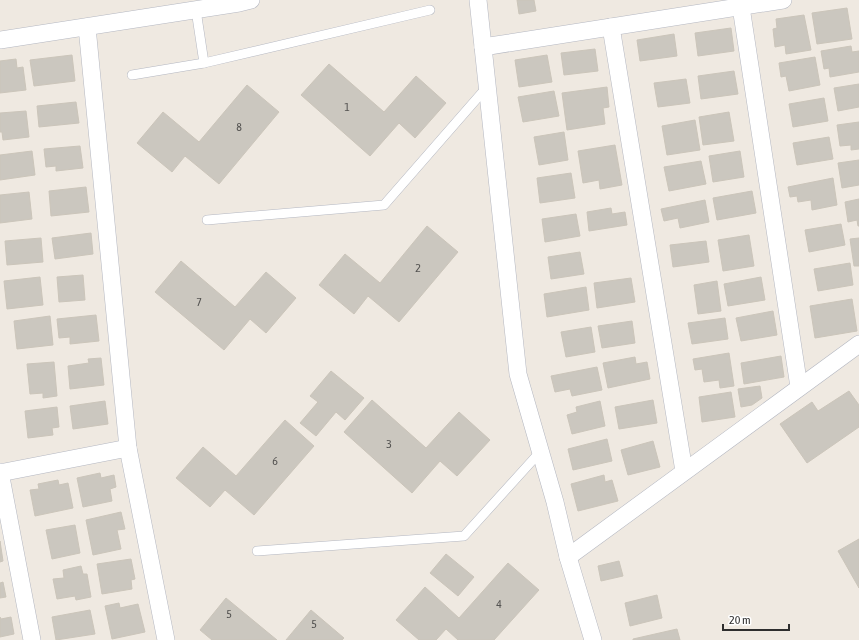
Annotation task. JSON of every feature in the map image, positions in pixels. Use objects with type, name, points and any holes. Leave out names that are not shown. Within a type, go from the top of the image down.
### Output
[{"type":"street","points":[[0,40],[196,10],[251,0]]},
{"type":"street","points":[[478,0],[518,374],[555,502],[568,557],[593,640]]},
{"type":"street","points":[[483,47],[783,0]]},
{"type":"street","points":[[741,7],[799,387]]},
{"type":"street","points":[[87,27],[128,448],[166,640]]},
{"type":"street","points":[[611,27],[684,471]]},
{"type":"street","points":[[568,557],[859,344]]},
{"type":"street","points":[[32,640],[0,472],[128,448]]},
{"type":"lane","points":[[196,10],[204,63]]},
{"type":"lane","points":[[132,74],[204,63],[430,10]]},
{"type":"lane","points":[[207,220],[384,205],[487,87]]},
{"type":"lane","points":[[257,551],[464,536],[540,452]]},
{"type":"building","points":[[517,0],[534,0],[536,11],[519,14]]},
{"type":"building","points":[[847,8],[852,39],[817,44],[812,13]]},
{"type":"building","points":[[804,15],[811,50],[786,54],[785,45],[775,47],[773,29],[777,28],[776,19]]},
{"type":"building","points":[[731,28],[734,51],[698,56],[695,33]]},
{"type":"building","points":[[674,34],[677,56],[640,61],[637,40]]},
{"type":"building","points":[[851,46],[852,52],[859,51],[859,72],[830,77],[829,68],[824,69],[821,51]]},
{"type":"building","points":[[595,49],[598,71],[564,75],[561,53]]},
{"type":"building","points":[[72,55],[75,81],[34,86],[30,60]]},
{"type":"building","points":[[547,55],[552,82],[519,87],[515,60]]},
{"type":"building","points":[[815,57],[820,85],[789,91],[786,76],[781,77],[779,63]]},
{"type":"building","points":[[16,59],[17,68],[23,67],[26,90],[0,93],[0,61]]},
{"type":"building","points":[[329,64],[384,112],[416,76],[446,103],[415,138],[399,123],[370,156],[301,95]]},
{"type":"building","points":[[734,71],[738,94],[701,99],[698,76]]},
{"type":"building","points":[[686,79],[690,103],[658,107],[654,83]]},
{"type":"building","points":[[859,84],[859,107],[838,111],[834,88]]},
{"type":"building","points":[[247,85],[279,112],[219,184],[185,156],[172,172],[137,143],[163,112],[199,142]]},
{"type":"building","points":[[607,87],[609,107],[603,108],[605,124],[567,130],[562,93]]},
{"type":"building","points":[[554,91],[559,116],[523,122],[518,97]]},
{"type":"building","points":[[824,98],[828,121],[793,127],[789,104]]},
{"type":"building","points":[[76,102],[79,123],[39,127],[37,106]]},
{"type":"building","points":[[26,111],[29,137],[3,140],[2,132],[0,132],[0,113]]},
{"type":"building","points":[[729,112],[734,141],[703,145],[699,117]]},
{"type":"building","points":[[695,120],[700,150],[667,155],[662,126]]},
{"type":"building","points":[[859,122],[859,149],[851,150],[851,145],[840,146],[837,125]]},
{"type":"building","points":[[564,132],[568,160],[539,165],[534,137]]},
{"type":"building","points":[[829,137],[833,159],[797,165],[793,143]]},
{"type":"building","points":[[615,145],[622,185],[600,189],[599,180],[583,183],[578,151]]},
{"type":"building","points":[[80,146],[83,168],[56,171],[56,166],[46,167],[44,149]]},
{"type":"building","points":[[32,151],[35,175],[0,180],[0,155]]},
{"type":"building","points":[[740,151],[744,177],[713,182],[709,156]]},
{"type":"building","points":[[859,160],[859,185],[842,188],[838,163]]},
{"type":"building","points":[[701,161],[706,184],[669,191],[664,167]]},
{"type":"building","points":[[571,173],[575,198],[540,203],[537,178]]},
{"type":"building","points":[[833,178],[837,205],[812,210],[811,200],[798,202],[797,196],[790,197],[788,187]]},
{"type":"building","points":[[86,187],[89,212],[51,216],[49,191]]},
{"type":"building","points":[[752,191],[756,213],[717,220],[713,198]]},
{"type":"building","points":[[29,192],[32,219],[0,223],[0,195]]},
{"type":"building","points":[[859,199],[858,226],[857,220],[848,222],[845,202]]},
{"type":"building","points":[[705,200],[709,222],[680,228],[678,218],[664,221],[661,209]]},
{"type":"building","points":[[611,208],[612,214],[625,212],[627,225],[589,231],[587,212]]},
{"type":"building","points":[[576,214],[580,236],[545,242],[542,219]]},
{"type":"building","points":[[841,224],[845,245],[809,252],[805,230]]},
{"type":"building","points":[[427,226],[458,252],[399,322],[368,296],[354,314],[319,285],[345,254],[380,283]]},
{"type":"building","points":[[91,233],[93,254],[55,259],[52,238]]},
{"type":"building","points":[[749,235],[754,266],[723,271],[718,240]]},
{"type":"building","points":[[41,238],[43,262],[7,265],[5,241]]},
{"type":"building","points":[[859,238],[859,266],[854,266],[850,239]]},
{"type":"building","points":[[706,241],[709,262],[673,267],[670,245]]},
{"type":"building","points":[[580,252],[584,274],[551,279],[548,257]]},
{"type":"building","points":[[181,261],[235,307],[266,272],[296,298],[266,333],[250,319],[224,350],[155,292]]},
{"type":"building","points":[[850,263],[853,285],[818,291],[814,269]]},
{"type":"building","points":[[83,275],[85,300],[59,302],[57,277]]},
{"type":"building","points":[[40,277],[43,305],[7,309],[4,281]]},
{"type":"building","points":[[761,277],[765,300],[728,306],[724,284]]},
{"type":"building","points":[[631,278],[635,302],[597,308],[594,283]]},
{"type":"building","points":[[717,281],[721,311],[698,314],[694,285]]},
{"type":"building","points":[[586,287],[589,310],[547,317],[544,294]]},
{"type":"building","points":[[852,299],[857,331],[815,338],[810,306]]},
{"type":"building","points":[[773,311],[777,335],[741,341],[736,318]]},
{"type":"building","points":[[96,315],[99,341],[70,344],[70,337],[59,338],[57,319]]},
{"type":"building","points":[[50,316],[53,345],[17,349],[14,321]]},
{"type":"building","points":[[725,318],[728,339],[692,344],[688,323]]},
{"type":"building","points":[[632,321],[635,343],[602,348],[598,326]]},
{"type":"building","points":[[591,327],[595,352],[566,357],[561,332]]},
{"type":"building","points":[[729,353],[734,386],[720,388],[719,380],[704,382],[702,369],[695,370],[693,359]]},
{"type":"building","points":[[781,356],[784,377],[744,384],[741,363]]},
{"type":"building","points":[[635,357],[636,364],[647,362],[650,379],[608,388],[603,363]]},
{"type":"building","points":[[101,358],[104,385],[70,389],[68,366],[89,363],[88,359]]},
{"type":"building","points":[[54,362],[57,396],[43,398],[43,393],[30,394],[27,364]]},
{"type":"building","points":[[597,367],[602,390],[572,396],[570,389],[555,392],[551,376]]},
{"type":"building","points":[[331,371],[364,398],[345,420],[336,412],[316,436],[300,423],[318,402],[310,396]]},
{"type":"building","points":[[760,386],[762,398],[752,405],[741,407],[738,389]]},
{"type":"building","points":[[849,391],[859,405],[859,427],[807,463],[780,424],[812,402],[818,411]]},
{"type":"building","points":[[731,392],[735,417],[702,422],[699,397]]},
{"type":"building","points":[[372,400],[426,448],[459,412],[490,440],[457,476],[440,461],[412,493],[344,432]]},
{"type":"building","points":[[653,400],[657,423],[619,429],[615,407]]},
{"type":"building","points":[[105,401],[108,424],[73,429],[70,406]]},
{"type":"building","points":[[600,401],[605,426],[572,434],[567,415],[577,412],[576,407]]},
{"type":"building","points":[[57,407],[59,427],[52,428],[53,435],[28,438],[25,411]]},
{"type":"building","points":[[285,420],[314,446],[254,515],[225,490],[210,507],[176,478],[203,447],[236,476]]},
{"type":"building","points":[[607,439],[612,461],[573,470],[568,449]]},
{"type":"building","points":[[653,441],[660,467],[628,475],[621,450]]},
{"type":"building","points":[[100,473],[101,478],[114,475],[116,487],[110,489],[112,501],[83,507],[77,478]]},
{"type":"building","points":[[604,475],[605,482],[612,480],[618,501],[578,511],[571,484]]},
{"type":"building","points":[[58,480],[59,485],[68,483],[73,508],[35,516],[30,490],[39,489],[38,484]]},
{"type":"building","points":[[121,512],[125,529],[117,530],[121,549],[93,555],[86,520]]},
{"type":"building","points":[[75,525],[80,553],[52,559],[46,530]]},
{"type":"building","points":[[859,539],[859,588],[838,551]]},
{"type":"building","points":[[0,541],[3,561],[0,562]]},
{"type":"building","points":[[446,554],[474,577],[458,596],[430,573]]},
{"type":"building","points":[[131,559],[135,579],[131,580],[132,589],[102,594],[97,564]]},
{"type":"building","points":[[619,561],[623,576],[601,581],[598,566]]},
{"type":"building","points":[[508,563],[539,590],[494,640],[458,640],[446,629],[436,640],[419,640],[396,620],[425,587],[459,618]]},
{"type":"building","points":[[81,566],[83,574],[87,574],[91,597],[76,600],[75,596],[57,599],[53,579],[64,578],[63,570]]},
{"type":"building","points":[[3,582],[6,597],[0,598],[0,583]]},
{"type":"building","points":[[657,595],[662,618],[630,626],[625,603]]},
{"type":"building","points":[[226,598],[277,640],[212,640],[200,630]]},
{"type":"building","points":[[119,603],[120,608],[138,604],[145,632],[112,639],[105,606]]},
{"type":"building","points":[[90,610],[95,634],[56,640],[52,617]]},
{"type":"building","points":[[311,610],[344,638],[342,640],[286,640]]},
{"type":"building","points":[[0,617],[1,619],[11,617],[14,634],[0,637]]},
{"type":"building","points":[[677,629],[680,640],[633,640],[633,639]]}]
